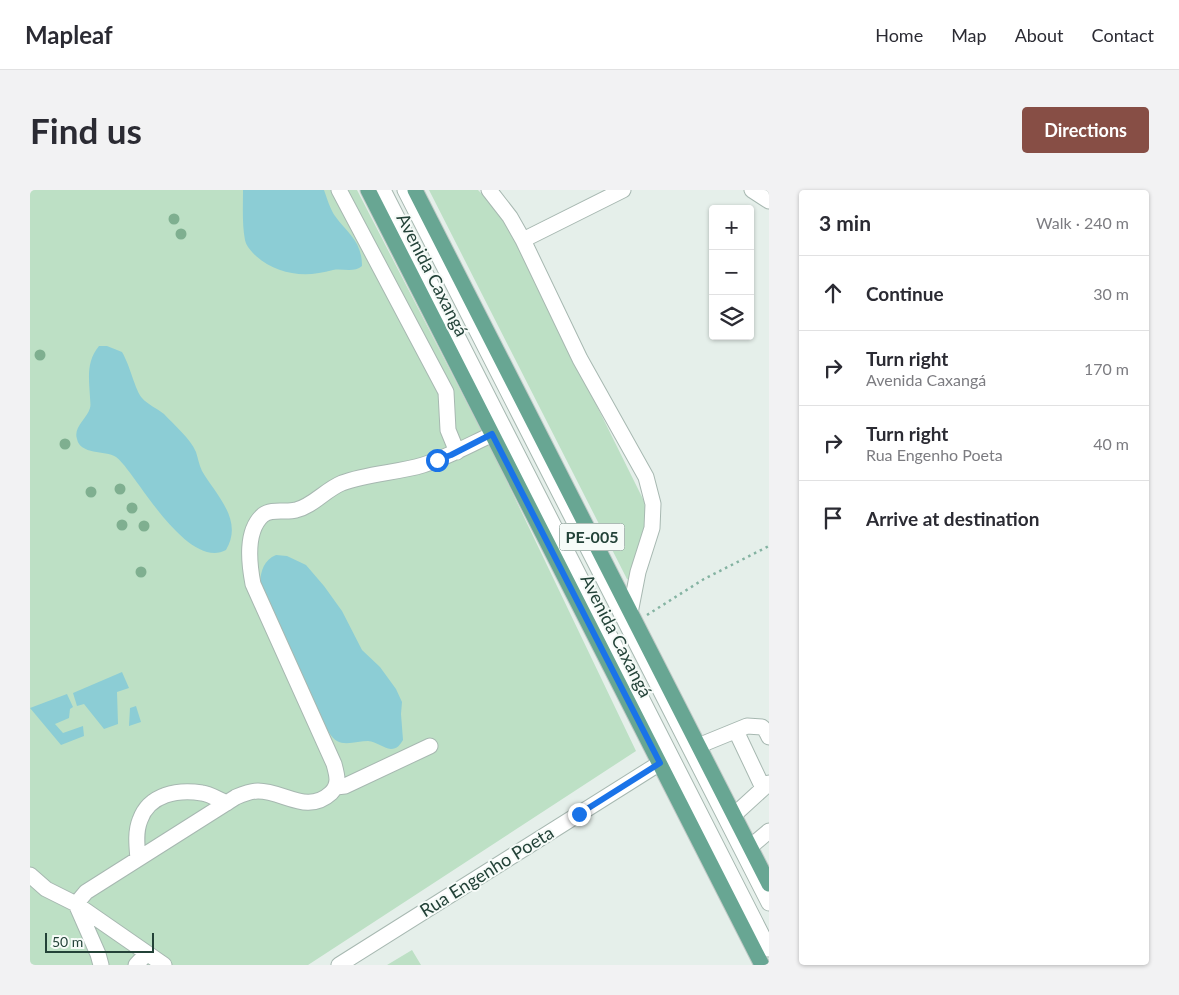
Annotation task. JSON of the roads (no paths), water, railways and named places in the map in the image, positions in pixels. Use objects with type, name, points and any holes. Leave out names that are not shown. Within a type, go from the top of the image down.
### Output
[{"type":"main road","name":"Avenida Caxangá","points":[[368,190],[762,965]]},
{"type":"main road","name":"Avenida Caxangá","points":[[414,190],[769,884]]},
{"type":"street","points":[[339,190],[446,392],[448,430],[456,452]]},
{"type":"street","points":[[383,190],[769,949]]},
{"type":"street","points":[[405,190],[769,903]]},
{"type":"street","name":"Avenida Caxangá","points":[[489,190],[510,217],[523,240],[580,359],[646,477],[653,504],[652,528],[638,572],[633,617]]},
{"type":"street","points":[[523,240],[623,190]]},
{"type":"street","points":[[752,190],[769,201]]},
{"type":"street","points":[[76,904],[86,892],[247,792],[258,791],[304,802],[316,802],[325,798],[338,784],[338,776],[334,764],[253,584],[249,564],[249,548],[255,529],[264,514],[275,511],[295,511],[308,506],[324,493],[342,483],[422,465],[456,452],[492,434]]},
{"type":"street","points":[[698,746],[747,726],[756,725],[762,727],[769,738]]},
{"type":"street","points":[[734,815],[766,786],[736,731]]},
{"type":"street","points":[[336,787],[344,786],[430,746]]},
{"type":"street","name":"Rua Engenho Poeta","points":[[339,965],[660,763]]},
{"type":"street","points":[[138,859],[137,844],[140,820],[153,800],[178,791],[204,793],[227,803]]},
{"type":"street","points":[[750,847],[769,832]]},
{"type":"street","points":[[725,863],[730,901]]},
{"type":"street","points":[[30,876],[46,888],[76,904],[164,965]]},
{"type":"street","points":[[76,904],[98,954],[100,965]]},
{"type":"street","points":[[136,965],[147,953]]},
{"type":"water","points":[[243,190],[324,190],[333,213],[360,250],[362,266],[352,270],[302,274],[283,271],[264,262],[253,253],[246,242],[243,222]]},
{"type":"water","points":[[99,346],[107,346],[122,352],[142,398],[164,414],[193,447],[202,471],[226,508],[230,518],[232,528],[231,539],[226,550],[212,553],[198,548],[184,539],[170,525],[117,458],[88,450],[79,444],[76,435],[77,431],[90,407],[90,364]]},
{"type":"water","points":[[276,555],[287,556],[306,565],[342,611],[362,650],[380,667],[396,689],[402,702],[403,740],[397,747],[393,749],[388,748],[368,741],[348,743],[337,741],[322,722],[260,583],[264,566]]},
{"type":"water","points":[[122,672],[129,688],[117,692],[118,724],[104,729],[84,704],[77,706],[73,693]]},
{"type":"water","points":[[67,694],[73,707],[70,709],[69,718],[55,724],[63,733],[83,726],[84,736],[61,745],[30,708]]},
{"type":"water","points":[[136,706],[141,722],[129,726],[130,708]]}]
